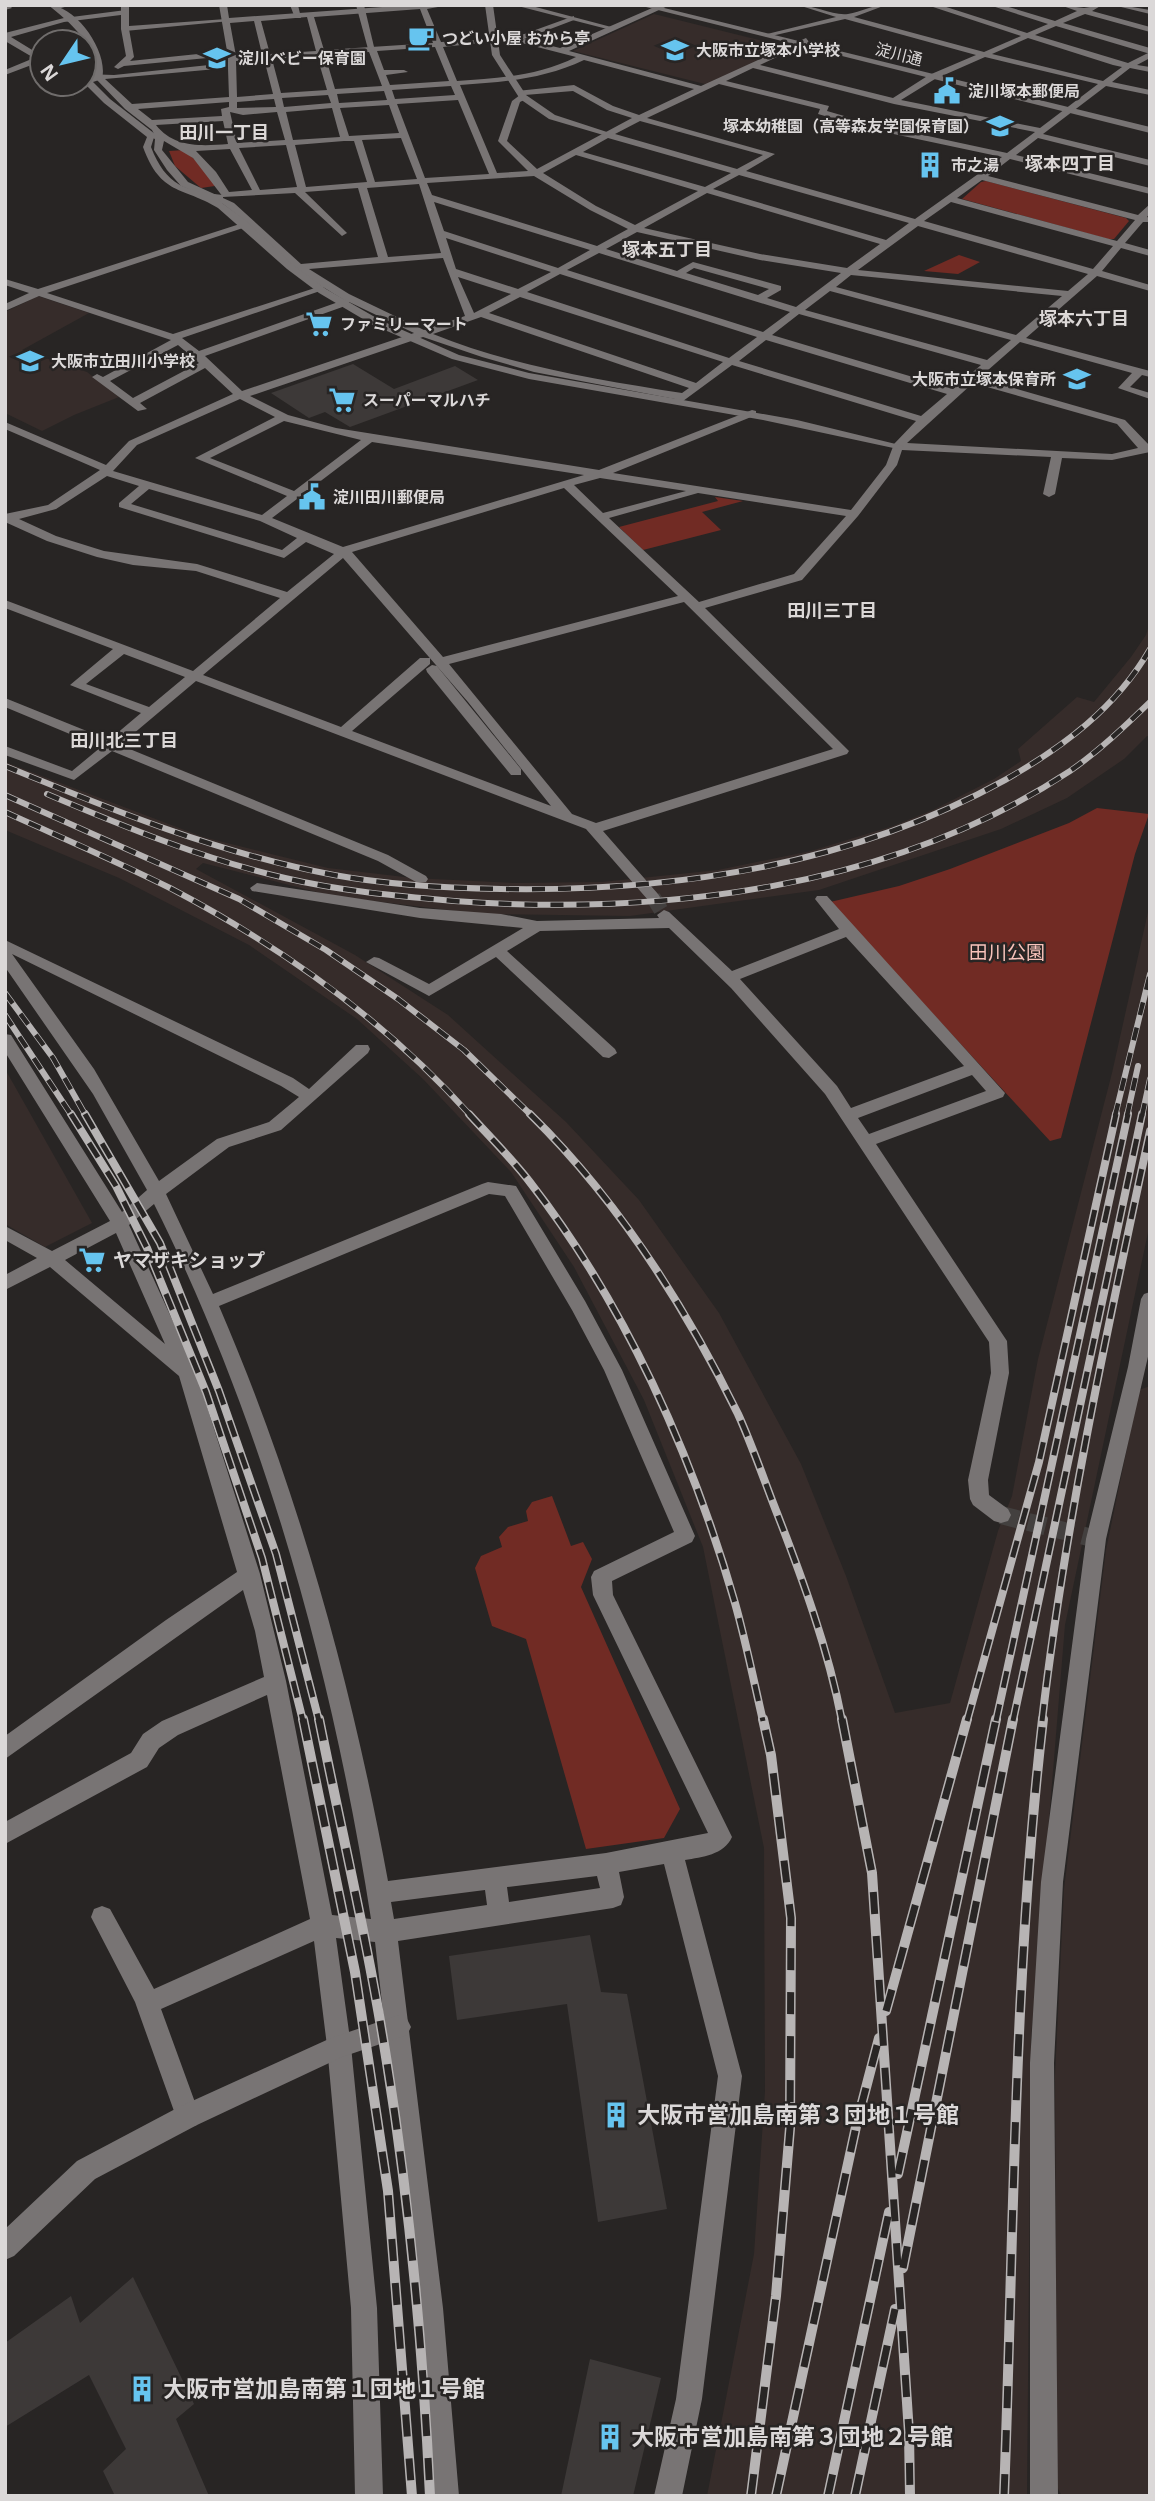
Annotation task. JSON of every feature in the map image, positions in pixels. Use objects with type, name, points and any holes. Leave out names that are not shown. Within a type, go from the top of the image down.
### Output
[{"type":"street","points":[[55,7],[68,5]]},
{"type":"street","points":[[223,5],[230,43],[233,104],[243,112],[461,97]]},
{"type":"street","points":[[294,5],[298,16]]},
{"type":"street","points":[[125,29],[361,9],[445,5]]},
{"type":"street","points":[[489,5],[496,55],[522,95],[552,117],[607,135],[1150,288]]},
{"type":"street","points":[[518,5],[611,28]]},
{"type":"street","name":"淀川通","points":[[642,5],[662,6],[1150,128]]},
{"type":"street","points":[[802,5],[987,55],[1150,93]]},
{"type":"street","points":[[770,34],[849,16],[882,5]]},
{"type":"street","points":[[931,5],[1128,66],[1150,70]]},
{"type":"street","points":[[993,5],[1150,53]]},
{"type":"street","points":[[1064,5],[1150,30]]},
{"type":"street","points":[[894,101],[937,75],[1098,5]]},
{"type":"street","points":[[1124,5],[1150,12]]},
{"type":"street","points":[[423,6],[437,45],[477,131],[494,176]]},
{"type":"street","points":[[561,51],[662,6]]},
{"type":"street","points":[[55,7],[73,18],[98,62],[99,77],[110,92],[151,123],[158,150],[173,174],[196,191],[218,197],[233,206],[295,267],[415,336]]},
{"type":"street","points":[[5,36],[73,18],[126,8],[125,29],[130,57],[99,77]]},
{"type":"street","points":[[361,9],[372,49],[428,197],[451,271],[475,315],[697,387]]},
{"type":"street","points":[[310,15],[345,139]]},
{"type":"street","points":[[517,39],[571,18]]},
{"type":"street","points":[[257,19],[300,190],[342,233]]},
{"type":"street","points":[[5,36],[28,51]]},
{"type":"street","points":[[123,64],[437,45],[493,37],[517,39],[704,89]]},
{"type":"street","points":[[218,197],[536,173],[639,118],[802,42]]},
{"type":"street","points":[[217,44],[230,43]]},
{"type":"street","points":[[130,52],[143,51]]},
{"type":"street","points":[[682,399],[887,243],[981,177],[1128,66],[1150,53]]},
{"type":"street","points":[[128,107],[233,104],[276,96],[513,79],[554,71],[583,57]]},
{"type":"street","points":[[99,77],[231,59]]},
{"type":"street","points":[[6,72],[28,64]]},
{"type":"street","points":[[755,65],[894,101],[1038,133],[1150,163]]},
{"type":"street","points":[[381,73],[404,72]]},
{"type":"street","points":[[721,82],[826,108],[821,112],[870,127],[1009,156],[1150,191]]},
{"type":"street","points":[[6,518],[52,507],[105,471],[133,443],[240,395],[475,315],[520,293],[633,228],[771,154],[639,118],[610,108],[574,88],[522,95],[516,101],[502,141],[536,173],[602,213],[633,228],[760,257],[851,272],[1069,293]]},
{"type":"street","points":[[98,92],[156,137],[191,149],[403,135]]},
{"type":"street","points":[[233,104],[225,109],[233,146],[257,192]]},
{"type":"street","points":[[151,123],[226,118]]},
{"type":"street","points":[[357,138],[384,260]]},
{"type":"street","points":[[191,149],[215,176],[218,197],[245,225],[319,288],[344,303],[480,364],[752,412],[898,446],[1112,457],[1148,450]]},
{"type":"street","points":[[575,152],[887,243]]},
{"type":"street","points":[[981,177],[1144,220]]},
{"type":"street","points":[[428,197],[799,311],[989,365]]},
{"type":"street","points":[[950,199],[1150,253]]},
{"type":"street","points":[[440,662],[799,577],[854,514],[891,466],[898,446],[923,420],[1069,293],[1096,273],[1117,244],[1144,220],[1150,207]]},
{"type":"street","points":[[5,308],[37,292],[245,225]]},
{"type":"street","points":[[439,233],[764,336],[955,393]]},
{"type":"street","points":[[295,267],[446,255]]},
{"type":"street","points":[[678,274],[693,265],[777,288],[759,299]]},
{"type":"street","points":[[451,271],[729,361],[923,420]]},
{"type":"street","points":[[5,282],[176,339],[240,395],[301,423],[370,438],[854,514]]},
{"type":"street","points":[[319,288],[176,339],[99,378],[138,406],[202,359],[344,303]]},
{"type":"street","points":[[829,288],[1145,373]]},
{"type":"street","points":[[1145,373],[1123,388],[1150,396]]},
{"type":"street","points":[[971,379],[1121,422],[1148,450]]},
{"type":"street","points":[[5,750],[74,776],[341,554],[600,474],[752,412]]},
{"type":"street","points":[[284,417],[201,458],[295,495]]},
{"type":"street","points":[[5,425],[105,471],[264,519],[341,554],[440,662],[567,817]]},
{"type":"street","points":[[264,519],[370,438]]},
{"type":"street","points":[[1049,494],[1057,454]]},
{"type":"street","points":[[147,485],[123,505],[284,554],[304,538]]},
{"type":"street","points":[[567,485],[842,751],[593,829]]},
{"type":"street","points":[[600,517],[699,491]]},
{"type":"street","points":[[215,533],[242,513]]},
{"type":"street","points":[[6,518],[42,535],[121,558],[195,568],[237,578],[290,597]]},
{"type":"street","points":[[341,554],[358,585],[425,661],[545,807]]},
{"type":"street","points":[[5,604],[545,807],[593,829],[653,897]]},
{"type":"street","points":[[123,648],[77,685],[152,713]]},
{"type":"street","points":[[343,732],[425,661]]},
{"type":"street","points":[[5,702],[383,858],[421,879]]},
{"type":"street","points":[[257,888],[420,913],[501,919],[537,926],[667,919],[728,978],[831,1090],[998,1341],[1000,1373],[978,1480],[980,1499],[1001,1515]]},
{"type":"street","points":[[822,899],[997,1093],[867,1141]]},
{"type":"street","points":[[374,962],[429,991],[537,926]]},
{"type":"street","points":[[728,978],[849,931]]},
{"type":"street","points":[[5,945],[287,1082],[310,1097]]},
{"type":"street","points":[[497,950],[610,1053]]},
{"type":"street","points":[[5,956],[99,1091],[156,1192],[209,1303],[256,1423],[296,1544],[333,1678],[369,1840],[399,2027],[429,2309],[445,2496]]},
{"type":"street","points":[[5,1039],[120,1223],[187,1372],[250,1574],[276,1681],[323,1925],[339,2046],[364,2308],[369,2496]]},
{"type":"street","points":[[5,1283],[120,1223],[156,1192],[223,1143],[275,1126],[362,1049]]},
{"type":"street","points":[[849,1115],[975,1068]]},
{"type":"street","points":[[209,1303],[488,1188],[510,1190],[579,1306],[613,1370],[684,1536],[601,1577],[603,1595],[721,1838],[708,1845],[606,1864],[377,1893]]},
{"type":"street","points":[[5,1232],[51,1259],[187,1372]]},
{"type":"street","points":[[1044,2496],[1042,2063],[1052,1882],[1096,1539],[1143,1370],[1150,1299]]},
{"type":"street","points":[[5,1749],[173,1626],[250,1574]]},
{"type":"street","points":[[5,1834],[139,1760],[151,1741],[170,1728],[276,1681]]},
{"type":"street","points":[[668,2496],[689,2399],[730,2076],[672,1853]]},
{"type":"street","points":[[148,2003],[323,1925],[383,1932],[612,1897],[606,1864]]},
{"type":"street","points":[[494,1877],[500,1913]]},
{"type":"street","points":[[102,1917],[148,2003],[188,2116]]},
{"type":"street","points":[[5,2247],[86,2170],[188,2116],[339,2046],[399,2027]]},
{"type":"shaded area","name":"大阪市立塚本小学校","points":[[654,14],[783,47],[709,85],[573,51]]},
{"type":"shaded area","name":"大阪市立田川小学校","points":[[38,296],[89,313],[22,350],[87,372],[119,397],[42,431],[5,413],[5,312]]},
{"type":"shaded area","points":[[1150,622],[1150,737],[1147,736],[1124,759],[1067,798],[1001,829],[819,890],[630,916],[481,914],[332,896],[203,863],[196,869],[355,955],[448,1015],[566,1122],[639,1200],[719,1313],[801,1464],[846,1576],[895,1713],[950,1703],[998,1531],[1012,1496],[1038,1359],[1112,1073],[1150,903],[1150,1223],[1065,1625],[1031,2039],[1027,2496],[707,2496],[754,2254],[765,2091],[764,1848],[703,1547],[644,1400],[574,1267],[511,1172],[423,1079],[357,1019],[249,945],[119,878],[5,830],[5,762],[203,837],[328,868],[413,878],[514,883],[602,882],[718,870],[811,851],[893,826],[933,810],[994,779],[1021,761],[1018,749],[1077,697],[1094,702],[1131,657],[1146,635]]},
{"type":"shaded area","points":[[5,1069],[92,1223],[45,1247],[5,1224]]},
{"type":"shaded area","points":[[1150,1386],[1150,2496],[1062,2496],[1057,2487],[1055,2075],[1064,1889],[1106,1550],[1139,1390]]},
{"type":"green space","points":[[185,150],[210,175],[215,186],[201,188],[175,166],[169,151]]},
{"type":"green space","points":[[986,181],[1129,221],[1114,239],[1108,239],[962,199],[981,182]]},
{"type":"green space","points":[[959,255],[980,262],[958,274],[924,271]]},
{"type":"green space","points":[[715,497],[743,501],[702,512],[721,530],[643,550],[619,527],[718,501]]},
{"type":"green space","name":"田川公園","points":[[1097,808],[1149,814],[1135,854],[1061,1138],[1050,1141],[830,902],[899,886],[950,869],[1069,823]]},
{"type":"green space","points":[[552,1496],[571,1546],[583,1542],[592,1559],[581,1587],[680,1809],[664,1838],[586,1849],[526,1639],[492,1626],[475,1568],[481,1556],[502,1547],[499,1537],[508,1527],[528,1521],[526,1511],[532,1502]]},
{"type":"building","name":"スーパーマルハチ","points":[[353,364],[394,389],[455,366],[478,380],[350,427],[325,412],[309,418],[271,393]]},
{"type":"building","name":"大阪市営加島南第３団地１号館","points":[[590,1935],[601,1992],[627,1994],[667,2209],[598,2222],[567,2004],[457,2020],[449,1956]]},
{"type":"building","name":"大阪市営加島南第１団地１号館","points":[[133,2277],[194,2404],[176,2419],[209,2496],[115,2496],[103,2471],[126,2449],[89,2375],[5,2427],[5,2343],[71,2296],[80,2323]]},
{"type":"building","name":"大阪市営加島南第３団地２号館","points":[[590,2359],[661,2378],[633,2496],[561,2496]]},
{"type":"tunnel","points":[[653,897],[664,915]]},
{"type":"tunnel","points":[[1001,1515],[1096,1539]]},
{"type":"railway","points":[[5,766],[208,843],[334,875],[396,884],[480,889],[566,889],[632,885],[760,868],[824,853],[886,833],[946,809],[1005,780],[1067,740],[1121,690],[1150,649]]},
{"type":"railway","points":[[47,794],[194,852],[285,878],[327,886],[454,901],[533,905],[613,904],[694,898],[773,886],[852,868],[928,843],[1001,811],[1070,771],[1150,702]]},
{"type":"railway","points":[[5,795],[239,899],[326,950],[398,999],[464,1050],[531,1115]]},
{"type":"railway","points":[[5,812],[170,888],[292,961],[331,988],[404,1049],[471,1116]]},
{"type":"railway","points":[[1115,1116],[1150,974]]},
{"type":"railway","points":[[5,993],[53,1058],[86,1116]]},
{"type":"railway","points":[[5,1015],[72,1116]]},
{"type":"railway","points":[[1127,1116],[1138,1066]]},
{"type":"railway","points":[[1142,1116],[1150,1079]]},
{"type":"railway","points":[[71,1114],[116,1186],[147,1248],[206,1392],[262,1558],[303,1721]]},
{"type":"railway","points":[[85,1114],[160,1243],[219,1391],[276,1554],[319,1721]]},
{"type":"railway","points":[[469,1114],[522,1172],[564,1228],[596,1278],[652,1382],[676,1436],[718,1547],[739,1618],[763,1721]]},
{"type":"railway","points":[[967,1721],[1039,1462],[1116,1114]]},
{"type":"railway","points":[[996,1721],[1128,1114]]},
{"type":"railway","points":[[1013,1721],[1142,1114]]},
{"type":"railway","points":[[531,1115],[592,1182],[647,1255],[672,1293],[717,1373],[748,1437],[804,1586],[822,1640],[842,1721]]},
{"type":"railway","points":[[1042,1721],[1075,1498],[1150,1131]]},
{"type":"railway","points":[[303,1719],[355,1972],[388,2191],[412,2496]]},
{"type":"railway","points":[[319,1719],[372,1977],[395,2117],[424,2387],[430,2496]]},
{"type":"railway","points":[[751,2496],[776,2296],[790,2128],[791,1918],[771,1755],[763,1719]]},
{"type":"railway","points":[[842,1719],[872,1873],[909,2433],[910,2496]]},
{"type":"railway","points":[[886,2011],[967,1719]]},
{"type":"railway","points":[[898,2174],[996,1719]]},
{"type":"railway","points":[[903,2268],[1013,1719]]},
{"type":"railway","points":[[1004,2496],[1020,2010],[1033,1816],[1043,1719]]},
{"type":"railway","points":[[776,2496],[857,2122],[879,2038]]},
{"type":"railway","points":[[828,2496],[889,2212]]},
{"type":"railway","points":[[855,2496],[895,2309]]},
{"type":"place","name":"つどい小屋 おから亭","points":[[421,38]]},
{"type":"place","name":"大阪市立塚本小学校","points":[[675,50]]},
{"type":"place","name":"淀川ベビー保育園","points":[[217,58]]},
{"type":"place","name":"淀川塚本郵便局","points":[[947,91]]},
{"type":"place","name":"塚本幼稚園（高等森友学園保育園）","points":[[1000,126]]},
{"type":"place","name":"市之湯","points":[[930,165]]},
{"type":"place","name":"ファミリーマート","points":[[319,324]]},
{"type":"place","name":"大阪市立田川小学校","points":[[30,361]]},
{"type":"place","name":"大阪市立塚本保育所","points":[[1077,379]]},
{"type":"place","name":"スーパーマルハチ","points":[[342,400]]},
{"type":"place","name":"淀川田川郵便局","points":[[312,497]]},
{"type":"place","name":"ヤマザキショップ","points":[[92,1260]]},
{"type":"place","name":"大阪市営加島南第３団地１号館","points":[[616,2115]]},
{"type":"place","name":"大阪市営加島南第１団地１号館","points":[[142,2389]]},
{"type":"place","name":"大阪市営加島南第３団地２号館","points":[[610,2437]]},
{"type":"district","name":"田川一丁目","points":[[224,133]]},
{"type":"district","name":"塚本四丁目","points":[[1070,164]]},
{"type":"district","name":"塚本五丁目","points":[[667,250]]},
{"type":"district","name":"塚本六丁目","points":[[1084,319]]},
{"type":"district","name":"田川三丁目","points":[[832,611]]},
{"type":"district","name":"田川北三丁目","points":[[124,741]]}]
